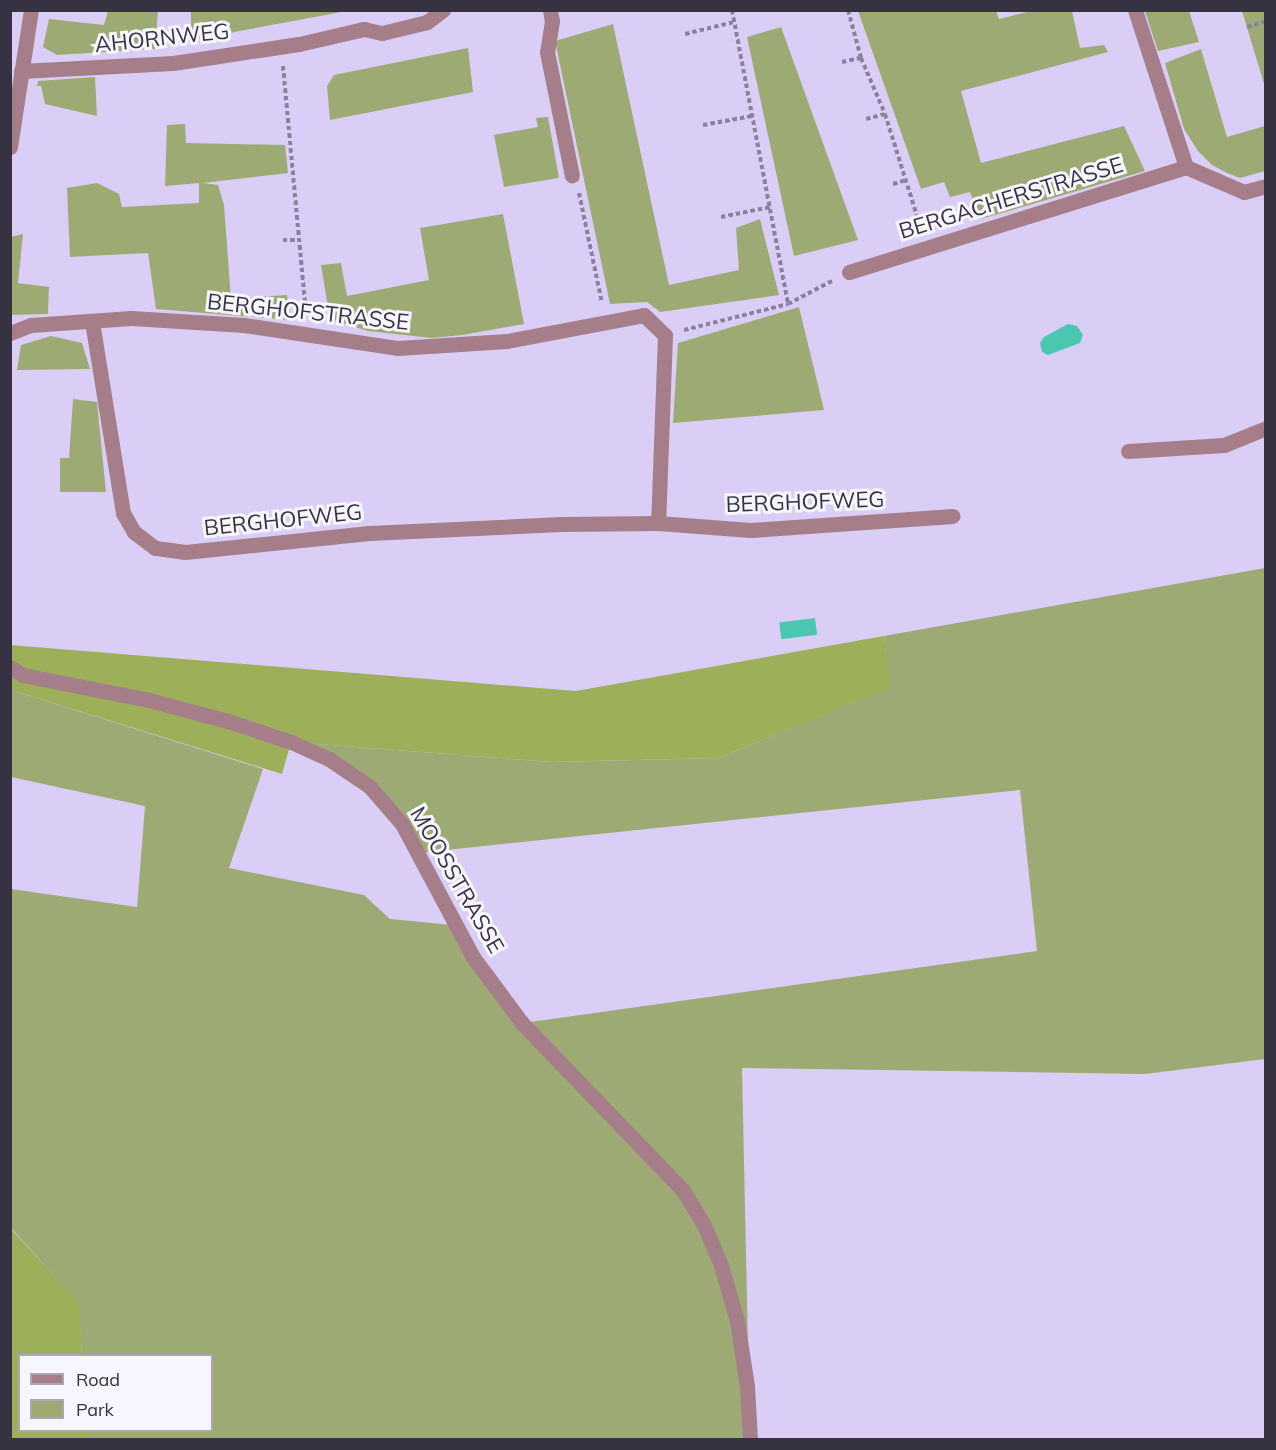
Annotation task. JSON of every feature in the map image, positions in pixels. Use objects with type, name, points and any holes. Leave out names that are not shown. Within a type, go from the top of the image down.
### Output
[{"type":"street","points":[[10,147],[31,10]]},
{"type":"street","name":"AHORNWEG","points":[[21,71],[173,63],[282,46],[364,29],[382,33],[427,22],[443,10]]},
{"type":"street","points":[[550,10],[552,21],[547,52],[572,176]]},
{"type":"street","points":[[1135,10],[1186,167],[1244,192],[1266,186]]},
{"type":"street","name":"BERGACHERSTRASSE","points":[[849,272],[1186,167]]},
{"type":"street","name":"BERGHOFSTRASSE","points":[[10,333],[31,325],[131,318],[244,325],[398,348],[507,341],[644,315],[665,334]]},
{"type":"street","name":"BERGHOFWEG","points":[[92,321],[123,513],[134,532],[155,548],[185,552],[369,533],[561,524],[658,523],[751,530],[953,516]]},
{"type":"street","points":[[658,523],[665,334]]},
{"type":"street","points":[[1128,451],[1224,445],[1266,428]]},
{"type":"street","name":"MOOSSTRASSE","points":[[10,667],[24,675],[149,700],[271,735],[329,759],[370,787],[402,824],[473,957],[522,1023],[682,1189],[704,1225],[721,1265],[737,1321],[747,1386],[750,1440]]},
{"type":"path","points":[[732,10],[788,304]]},
{"type":"path","points":[[848,10],[861,58],[885,114],[927,248]]},
{"type":"path","points":[[1247,27],[1266,21]]},
{"type":"path","points":[[685,34],[734,22]]},
{"type":"path","points":[[282,46],[308,334]]},
{"type":"path","points":[[842,62],[861,58]]},
{"type":"path","points":[[866,119],[885,114]]},
{"type":"path","points":[[703,125],[752,116]]},
{"type":"path","points":[[572,176],[582,201],[606,322]]},
{"type":"path","points":[[893,184],[906,180]]},
{"type":"path","points":[[721,217],[770,207]]},
{"type":"path","points":[[282,240],[299,240]]},
{"type":"path","points":[[665,334],[788,304],[849,272]]},
{"type":"green space","points":[[191,10],[347,10],[347,11],[191,40]]},
{"type":"green space","points":[[108,11],[158,11],[155,49],[57,55],[43,47],[49,19],[104,25]]},
{"type":"green space","points":[[858,11],[996,11],[999,19],[1031,11],[1072,11],[1080,48],[1104,45],[1108,52],[961,91],[981,163],[1124,126],[1145,171],[981,219],[970,192],[950,197],[944,182],[921,189]]},
{"type":"green space","points":[[1145,11],[1189,11],[1199,42],[1158,51]]},
{"type":"green space","points":[[1242,11],[1265,11],[1265,87]]},
{"type":"green space","points":[[613,24],[669,285],[739,270],[736,228],[760,219],[779,295],[660,312],[647,302],[610,304],[555,41]]},
{"type":"green space","points":[[781,27],[858,240],[794,256],[747,37]]},
{"type":"green space","points":[[468,48],[473,92],[330,120],[327,86],[334,75]]},
{"type":"green space","points":[[1201,49],[1227,137],[1265,126],[1265,171],[1240,178],[1227,173],[1212,165],[1198,151],[1184,129],[1165,63]]},
{"type":"green space","points":[[95,77],[97,116],[45,104],[41,86],[37,86],[38,81]]},
{"type":"green space","points":[[548,117],[559,178],[504,187],[494,135],[538,127],[536,118]]},
{"type":"green space","points":[[185,124],[186,143],[285,145],[288,173],[203,183],[218,185],[224,205],[231,299],[287,295],[291,320],[156,309],[148,253],[70,257],[67,188],[97,183],[119,194],[122,207],[199,203],[199,183],[165,186],[167,125]]},
{"type":"green space","points":[[503,214],[524,324],[432,338],[368,331],[330,319],[321,265],[341,263],[347,296],[429,280],[420,228]]},
{"type":"green space","points":[[23,234],[18,283],[49,287],[48,314],[11,315],[11,237]]},
{"type":"green space","points":[[799,307],[824,410],[673,423],[678,343]]},
{"type":"green space","points":[[51,336],[82,343],[90,369],[17,370],[21,345]]},
{"type":"green space","points":[[73,399],[97,402],[106,492],[60,492],[60,458],[69,458]]},
{"type":"green space","points":[[1265,568],[1265,1059],[1145,1074],[742,1068],[750,1439],[88,1439],[88,1432],[213,1432],[213,1354],[82,1354],[78,1302],[11,1228],[11,889],[137,907],[145,806],[11,777],[11,690],[263,769],[229,868],[364,895],[390,919],[453,925],[523,1023],[1037,951],[1020,790],[418,853],[370,787],[291,742],[552,762],[719,758],[889,687],[884,636]]},
{"type":"shaded area","points":[[1068,324],[1077,326],[1083,335],[1080,343],[1048,355],[1042,352],[1040,343],[1044,337]]},
{"type":"shaded area","points":[[815,618],[817,635],[781,639],[779,622]]},
{"type":"shaded area","points":[[884,636],[890,687],[719,758],[552,762],[291,742],[282,774],[11,690],[10,645],[576,691]]},
{"type":"shaded area","points":[[10,1228],[79,1302],[82,1354],[18,1354],[18,1432],[88,1432],[88,1439],[11,1439]]}]
